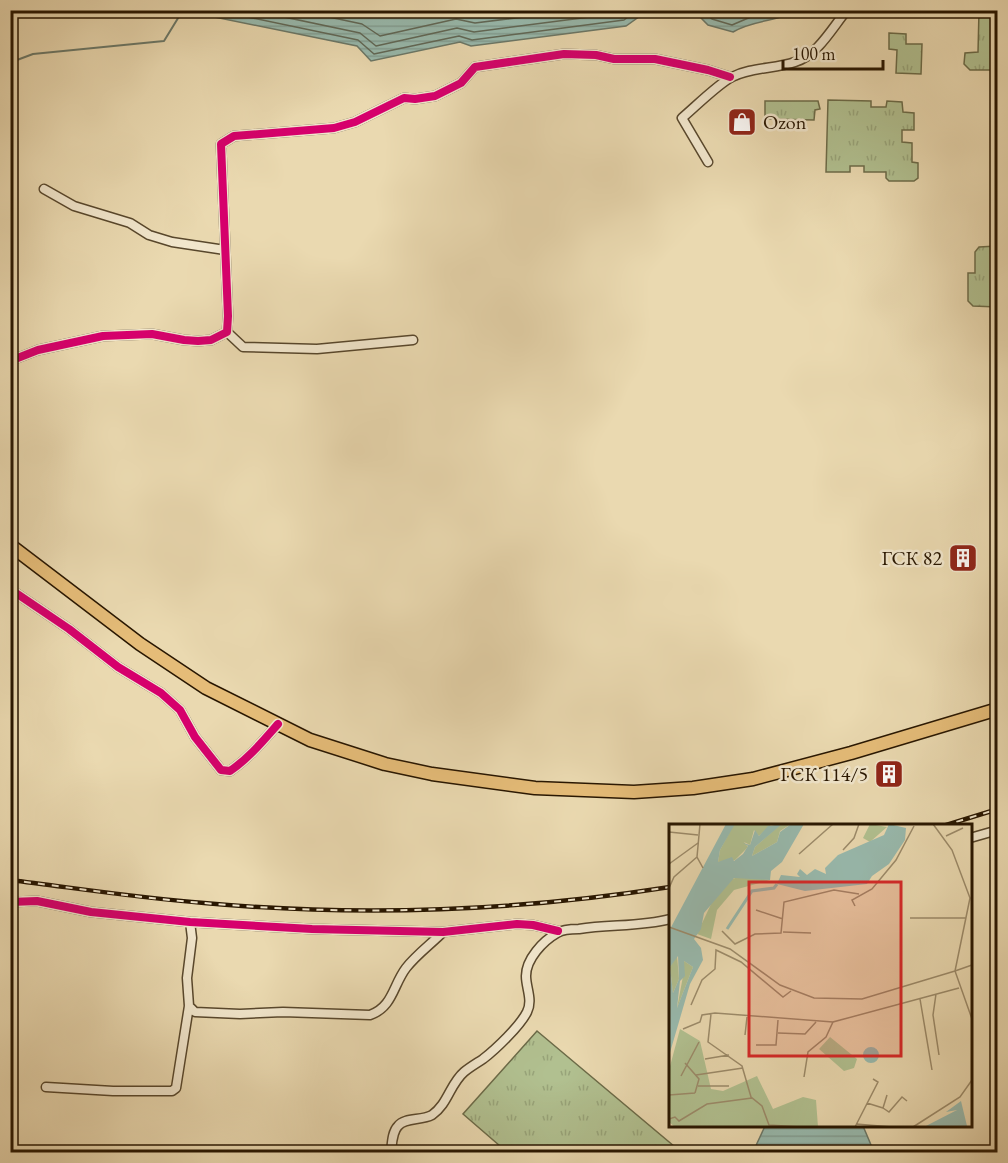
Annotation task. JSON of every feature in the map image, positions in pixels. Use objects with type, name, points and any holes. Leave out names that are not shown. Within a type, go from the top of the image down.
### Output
[{"type":"main road","points":[[10,545],[140,644],[206,688],[310,740],[385,764],[432,774],[535,788],[634,792],[693,788],[753,779],[851,753],[998,709]]},
{"type":"street","points":[[708,162],[682,118],[730,77],[801,59],[819,45],[847,10]]},
{"type":"street","points":[[227,332],[221,144],[234,136],[334,128],[355,122],[404,98],[435,96],[461,83],[475,67],[564,54],[622,59],[655,59],[730,77]]},
{"type":"street","points":[[44,189],[74,206],[130,223],[149,235],[172,242],[225,250]]},
{"type":"street","points":[[227,332],[243,347],[317,349],[413,340]]},
{"type":"street","points":[[10,361],[38,350],[103,336],[152,334],[198,341],[211,340],[227,332]]},
{"type":"street","points":[[10,589],[60,622],[118,667],[161,693],[180,710],[195,737],[221,770],[230,771],[240,765],[278,724]]},
{"type":"street","points":[[972,837],[998,830]]},
{"type":"street","points":[[10,902],[37,901],[91,912],[190,922],[312,929],[443,932],[517,924],[533,925],[558,932],[600,926],[633,925],[669,918]]},
{"type":"street","points":[[45,1087],[113,1091],[172,1091],[176,1088],[189,1006],[187,978],[192,938],[190,922]]},
{"type":"street","points":[[189,1006],[195,1012],[370,1015],[379,1012],[389,1002],[405,969],[443,932]]},
{"type":"street","points":[[391,1152],[394,1131],[399,1124],[409,1120],[421,1120],[431,1115],[443,1105],[454,1083],[464,1072],[485,1057],[513,1031],[527,1012],[530,1002],[526,975],[528,962],[558,932]]},
{"type":"green space","points":[[979,11],[997,11],[997,70],[970,70],[964,64],[965,53],[978,52]]},
{"type":"green space","points":[[889,33],[906,34],[906,44],[922,44],[921,74],[896,73],[897,50],[889,49]]},
{"type":"green space","points":[[828,100],[871,101],[871,107],[886,107],[887,101],[902,102],[903,112],[914,113],[914,130],[902,130],[902,142],[912,143],[912,162],[918,163],[918,178],[914,181],[889,181],[886,178],[886,172],[864,172],[864,166],[850,166],[850,172],[826,172]]},
{"type":"green space","points":[[765,101],[818,101],[820,109],[815,110],[814,120],[765,119]]},
{"type":"green space","points":[[997,246],[997,307],[973,306],[968,301],[968,273],[975,273],[975,252],[979,247]]},
{"type":"green space","points":[[537,1031],[681,1152],[507,1152],[463,1114]]},
{"type":"water","points":[[185,11],[795,11],[789,15],[749,25],[733,32],[708,25],[696,13],[643,14],[626,26],[471,46],[460,42],[371,61],[357,46]]},
{"type":"water","points":[[765,1127],[863,1127],[874,1152],[753,1152]]},
{"type":"waterway","points":[[10,68],[17,60],[33,54],[164,41],[183,10]]},
{"type":"railway","points":[[949,824],[998,809]]},
{"type":"railway","points":[[10,880],[131,896],[321,910],[496,906],[554,902],[669,887]]},
{"type":"cycle path","points":[[10,361],[38,350],[103,336],[152,334],[198,341],[211,340],[227,332],[221,144],[234,136],[334,128],[355,122],[404,98],[435,96],[461,83],[475,67],[564,54],[596,55],[614,59],[655,59],[730,77]]},
{"type":"cycle path","points":[[10,589],[69,629],[118,667],[161,693],[180,710],[195,737],[221,770],[230,771],[237,766],[278,724]]},
{"type":"cycle path","points":[[10,902],[37,901],[91,912],[190,922],[312,929],[443,932],[517,924],[558,931]]},
{"type":"place","name":"Ozon","points":[[742,122]]},
{"type":"place","name":"ГСК 82","points":[[963,558]]},
{"type":"place","name":"ГСК 114/5","points":[[889,774]]}]
